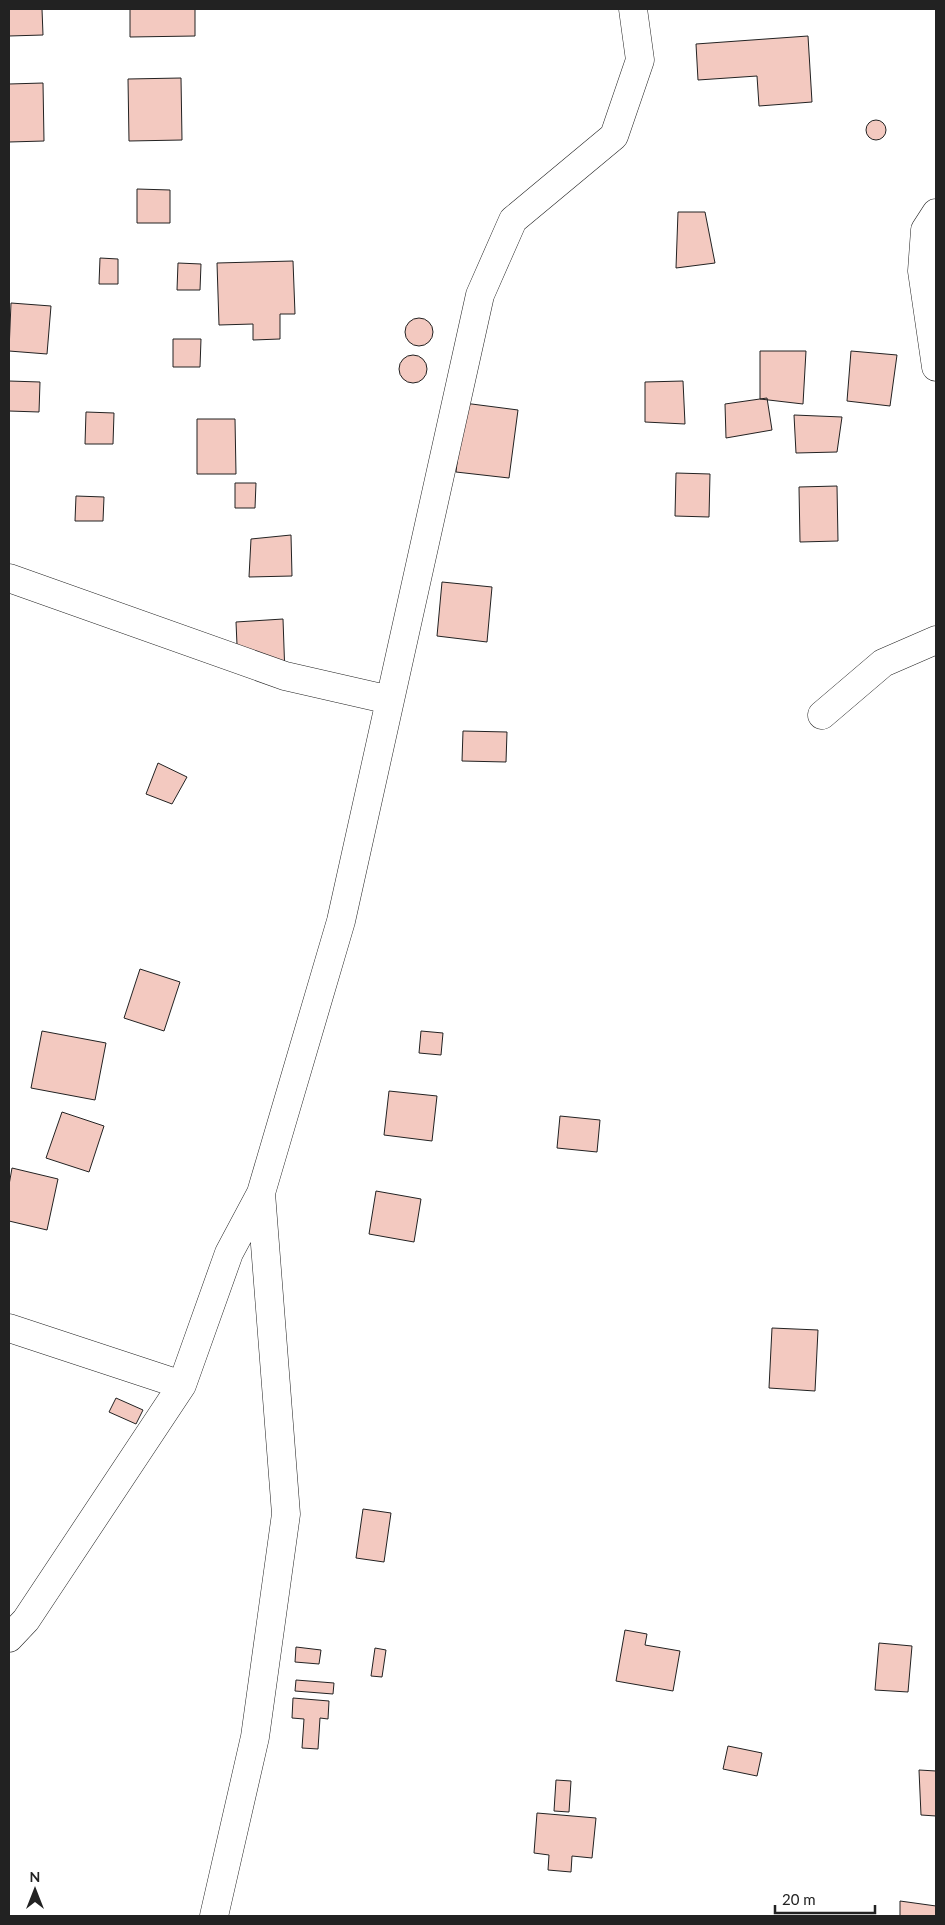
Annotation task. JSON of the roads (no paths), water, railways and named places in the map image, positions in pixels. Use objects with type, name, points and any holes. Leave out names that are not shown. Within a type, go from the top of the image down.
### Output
[{"type":"street","points":[[9,1638],[26,1620],[182,1385],[229,1253],[261,1193],[341,921],[480,295],[513,220],[614,136],[640,60],[633,9]]},
{"type":"street","points":[[936,213],[925,230],[922,271],[936,367]]},
{"type":"street","points":[[9,578],[285,676],[390,700]]},
{"type":"street","points":[[822,715],[883,663],[936,640]]},
{"type":"street","points":[[214,1916],[255,1737],[286,1514],[261,1193]]},
{"type":"street","points":[[9,1328],[182,1385]]}]
